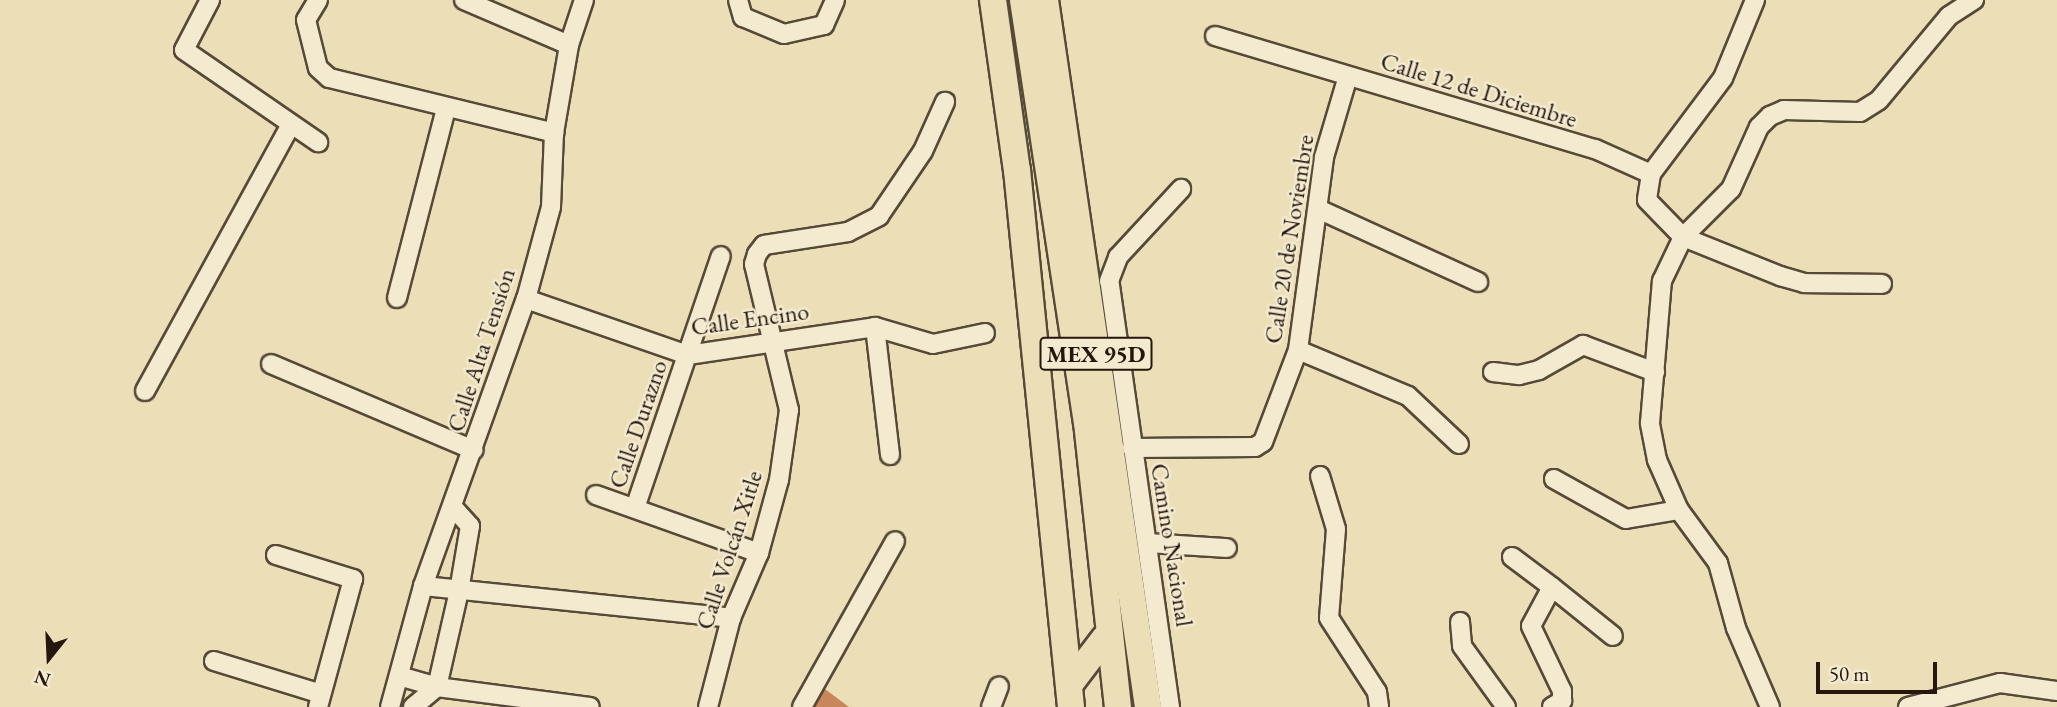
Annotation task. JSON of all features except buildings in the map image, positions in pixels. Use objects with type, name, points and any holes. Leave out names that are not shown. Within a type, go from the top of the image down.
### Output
[{"type":"highway","name":"MEX 95D","points":[[993,0],[1017,170],[1070,696]]},
{"type":"highway","points":[[1023,0],[1087,422],[1118,707]]},
{"type":"highway","name":"MEX 95D","points":[[1045,0],[1148,707]]},
{"type":"highway","points":[[1017,170],[1040,215],[1051,252],[1083,434],[1111,707]]},
{"type":"highway","points":[[1070,696],[1104,639]]},
{"type":"street","points":[[210,0],[184,50],[318,142]]},
{"type":"street","points":[[317,0],[306,20],[321,73],[446,108],[554,133]]},
{"type":"street","points":[[464,0],[569,45]]},
{"type":"street","name":"Calle Alta Tensión","points":[[390,707],[423,586],[526,299],[551,207],[554,133],[569,45],[584,0]]},
{"type":"street","points":[[738,0],[743,17],[784,34],[824,25],[835,0]]},
{"type":"street","points":[[1770,707],[1736,628],[1718,563],[1679,510],[1657,460],[1650,423],[1662,281],[1682,237],[1731,189],[1759,127],[1770,116],[1784,110],[1860,112],[1879,100],[1949,16],[1974,0]]},
{"type":"street","points":[[1747,2],[1723,78],[1651,174],[1647,200],[1682,237],[1804,283],[1882,284]]},
{"type":"street","name":"Calle 12 de Diciembre","points":[[1215,36],[1595,149],[1651,174]]},
{"type":"street","name":"Calle 20 de Noviembre","points":[[1132,447],[1255,447],[1263,442],[1298,350],[1324,158],[1348,76]]},
{"type":"street","name":"Calle Volcán Xitle","points":[[708,707],[732,618],[759,553],[779,480],[789,410],[754,264],[757,254],[764,245],[848,232],[879,216],[923,150],[945,102]]},
{"type":"street","points":[[397,298],[446,108]]},
{"type":"street","points":[[145,391],[292,124]]},
{"type":"street","name":"Camino Nacional","points":[[1170,707],[1149,543],[1123,390],[1109,281],[1112,267],[1181,189]]},
{"type":"street","points":[[1318,209],[1478,282]]},
{"type":"street","name":"Calle Durazno","points":[[635,508],[721,256]]},
{"type":"street","name":"Calle Encino","points":[[526,299],[688,355],[772,340],[875,327],[933,344],[985,333]]},
{"type":"street","points":[[875,327],[890,455]]},
{"type":"street","points":[[1493,372],[1519,375],[1539,370],[1583,345],[1655,372]]},
{"type":"street","points":[[1298,350],[1418,402],[1459,444]]},
{"type":"street","points":[[271,364],[474,450]]},
{"type":"street","points":[[1320,477],[1336,528],[1329,618],[1377,692],[1380,707]]},
{"type":"street","points":[[1553,479],[1626,519],[1679,510]]},
{"type":"street","points":[[596,495],[759,553]]},
{"type":"street","points":[[414,707],[437,687],[459,591],[470,526],[453,508]]},
{"type":"street","points":[[802,707],[895,541]]},
{"type":"street","points":[[1149,543],[1227,548]]},
{"type":"street","points":[[214,661],[319,701],[353,579],[276,555]]},
{"type":"street","points":[[1512,557],[1613,636]]},
{"type":"street","points":[[423,586],[732,618]]},
{"type":"street","points":[[1552,587],[1531,626],[1562,691],[1562,701],[1552,707]]},
{"type":"street","points":[[1460,622],[1462,646],[1506,707]]},
{"type":"street","points":[[399,676],[437,687],[590,707]]},
{"type":"street","points":[[1908,707],[2000,682],[2057,691]]},
{"type":"street","points":[[991,707],[999,686]]}]
